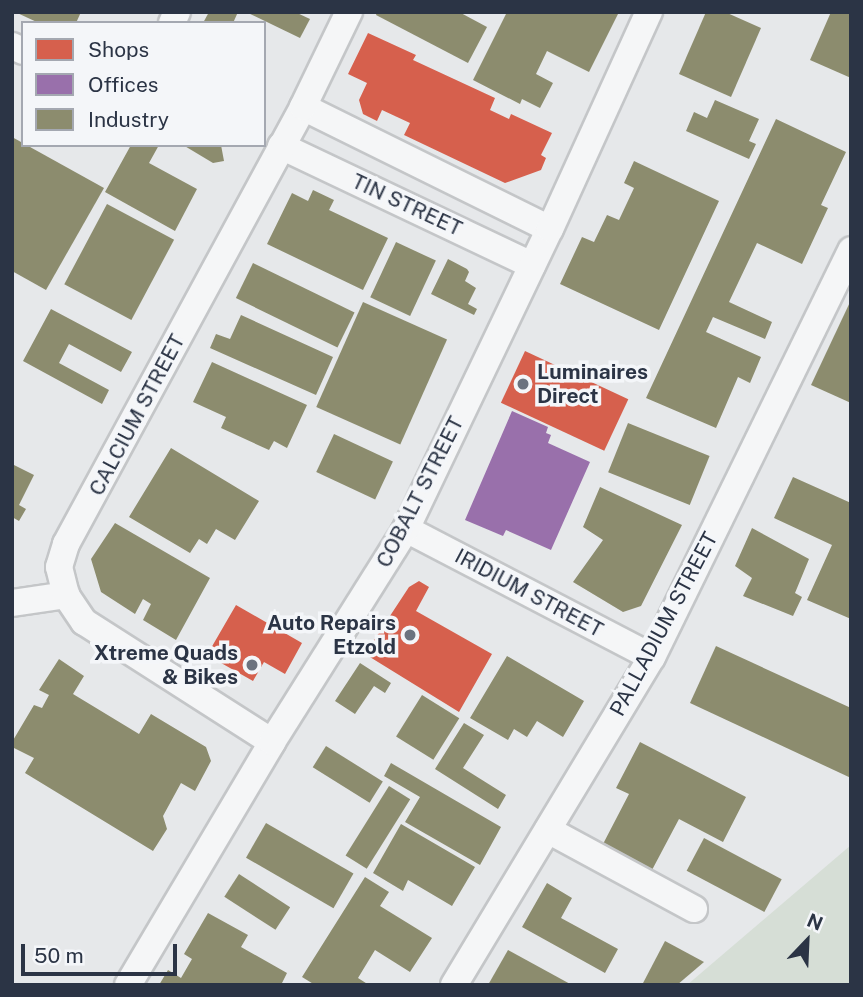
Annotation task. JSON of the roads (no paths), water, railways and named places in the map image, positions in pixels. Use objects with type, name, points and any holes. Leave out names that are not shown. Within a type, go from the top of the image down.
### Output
[{"type":"street","name":"CALCIUM STREET","points":[[272,742],[114,644],[84,622],[66,595],[59,566],[66,544],[303,107],[349,12]]},
{"type":"street","name":"COBALT STREET","points":[[128,985],[272,742],[406,529],[550,229],[649,12]]},
{"type":"street","name":"TIN STREET","points":[[303,107],[550,229]]},
{"type":"street","name":"TIN STREET","points":[[281,146],[532,265]]},
{"type":"street","name":"PALLADIUM STREET","points":[[454,985],[652,657],[851,250]]},
{"type":"street","name":"IRIDIUM STREET","points":[[406,529],[652,657]]},
{"type":"street","points":[[12,603],[66,595]]},
{"type":"street","points":[[548,830],[694,909]]},
{"type":"place","name":"Luminaires Direct","points":[[523,384]]},
{"type":"place","name":"Auto Repairs Etzold","points":[[410,635]]},
{"type":"place","name":"Xtreme Quads & Bikes","points":[[252,665]]}]
